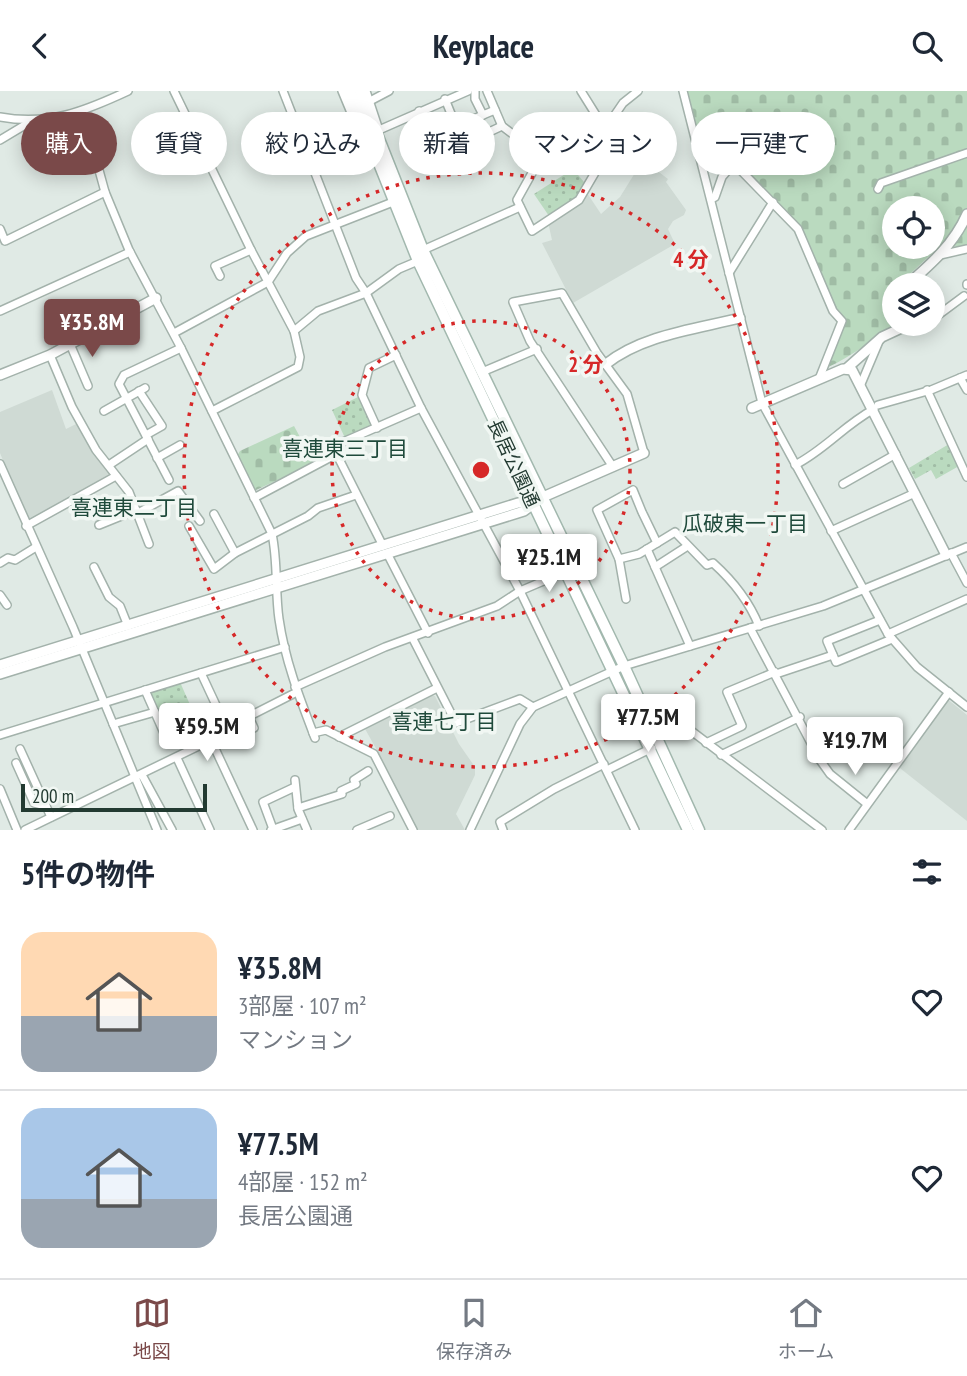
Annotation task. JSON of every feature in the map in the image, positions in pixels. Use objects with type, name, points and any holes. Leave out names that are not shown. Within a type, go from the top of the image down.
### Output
[{"type":"main road","name":"長居公園通","points":[[349,91],[361,112]]},
{"type":"main road","name":"長居公園通","points":[[360,91],[367,112]]},
{"type":"main road","name":"長居公園通","points":[[385,159],[423,250],[543,497],[688,830]]},
{"type":"main road","name":"長居公園通","points":[[385,172],[393,202],[418,261],[566,571],[643,707],[699,830]]},
{"type":"street","points":[[83,112],[128,91]]},
{"type":"street","points":[[174,91],[251,250],[294,331],[300,357],[298,367],[212,411]]},
{"type":"street","points":[[283,91],[356,278],[366,293],[421,408],[520,591],[635,830]]},
{"type":"street","points":[[342,91],[351,112]]},
{"type":"street","points":[[366,91],[372,112]]},
{"type":"street","points":[[370,101],[389,91]]},
{"type":"street","points":[[487,91],[502,126],[514,135],[537,164],[517,200],[532,231],[579,200],[594,175]]},
{"type":"street","points":[[580,91],[594,112]]},
{"type":"street","points":[[617,112],[638,91]]},
{"type":"street","points":[[683,91],[691,119]]},
{"type":"street","points":[[385,132],[450,95],[475,92],[482,112]]},
{"type":"street","points":[[490,112],[495,110]]},
{"type":"street","points":[[0,117],[21,120]]},
{"type":"street","points":[[495,129],[502,126]]},
{"type":"street","points":[[0,140],[21,129]]},
{"type":"street","points":[[878,188],[881,183],[967,153]]},
{"type":"street","points":[[100,175],[104,192],[130,252],[174,333],[272,534],[279,621],[296,689],[313,734],[326,730],[366,748],[379,761],[413,830]]},
{"type":"street","points":[[705,175],[762,403],[890,636],[917,667],[967,707]]},
{"type":"street","points":[[711,199],[715,197],[724,175]]},
{"type":"street","points":[[746,175],[798,229],[833,311],[842,318],[819,379]]},
{"type":"street","points":[[1,232],[5,241],[104,192]]},
{"type":"street","points":[[174,333],[268,282],[287,253],[306,236],[393,202]]},
{"type":"street","points":[[729,273],[772,202]]},
{"type":"street","points":[[423,250],[520,207]]},
{"type":"street","points":[[945,249],[959,232],[967,214]]},
{"type":"street","points":[[945,254],[967,249]]},
{"type":"street","points":[[220,276],[215,266],[251,250]]},
{"type":"street","points":[[0,311],[130,252]]},
{"type":"street","points":[[920,273],[936,259]]},
{"type":"street","points":[[294,331],[318,311],[366,293],[399,269],[418,261]]},
{"type":"street","points":[[0,665],[80,645],[482,520],[524,511],[543,497],[613,467],[644,453],[627,394],[562,293],[524,297],[513,302],[537,349],[560,389],[575,406],[580,419],[613,467]]},
{"type":"street","points":[[945,310],[964,296]]},
{"type":"street","points":[[0,375],[50,355],[156,298]]},
{"type":"street","points":[[606,364],[615,356],[650,341],[740,319]]},
{"type":"street","points":[[849,370],[887,336]]},
{"type":"street","points":[[861,384],[881,339]]},
{"type":"street","points":[[70,344],[88,386]]},
{"type":"street","points":[[169,479],[119,384],[124,375],[181,348]]},
{"type":"street","points":[[482,372],[537,349]]},
{"type":"street","points":[[50,355],[72,407],[96,450],[109,465],[137,511],[149,544]]},
{"type":"street","points":[[377,428],[362,395],[369,367],[396,355]]},
{"type":"street","points":[[752,408],[819,379],[871,361]]},
{"type":"street","points":[[849,370],[876,407],[915,493],[967,583]]},
{"type":"street","points":[[795,465],[820,452],[843,428],[876,407],[964,376],[967,390]]},
{"type":"street","points":[[104,411],[142,389],[162,426],[109,465]]},
{"type":"street","points":[[927,390],[967,477]]},
{"type":"street","points":[[254,498],[335,453],[343,442],[421,408]]},
{"type":"street","points":[[157,458],[180,445]]},
{"type":"street","points":[[335,453],[428,633]]},
{"type":"street","points":[[843,484],[896,454]]},
{"type":"street","points":[[0,464],[113,724],[139,776],[172,830]]},
{"type":"street","points":[[26,526],[116,476]]},
{"type":"street","points":[[625,599],[619,559],[597,510],[633,490],[657,543]]},
{"type":"street","points":[[99,525],[137,511],[178,491],[200,521]]},
{"type":"street","points":[[831,531],[915,493]]},
{"type":"street","points":[[189,526],[214,569],[235,553],[308,516],[317,508],[356,495]]},
{"type":"street","points":[[214,514],[235,553]]},
{"type":"street","points":[[619,559],[647,549],[675,532],[686,547],[730,579],[751,607],[759,626]]},
{"type":"street","points":[[0,563],[8,558],[15,560],[36,547]]},
{"type":"street","points":[[655,567],[686,547]]},
{"type":"street","points":[[470,830],[520,724],[533,707],[619,668],[759,626],[864,590],[967,547]]},
{"type":"street","points":[[647,549],[690,646]]},
{"type":"street","points":[[94,567],[109,597],[120,605],[128,626]]},
{"type":"street","points":[[254,728],[245,718],[296,689],[385,647],[414,639],[497,606],[520,591],[566,571]]},
{"type":"street","points":[[0,674],[128,626],[277,584]]},
{"type":"street","points":[[0,595],[7,605]]},
{"type":"street","points":[[880,620],[827,641],[836,662],[967,599]]},
{"type":"street","points":[[750,628],[830,774],[866,803]]},
{"type":"street","points":[[414,639],[456,723],[520,698],[533,707]]},
{"type":"street","points":[[0,735],[285,647]]},
{"type":"street","points":[[706,743],[742,726],[727,692],[833,655]]},
{"type":"street","points":[[201,673],[222,718]]},
{"type":"street","points":[[339,737],[437,688]]},
{"type":"street","points":[[145,690],[164,733]]},
{"type":"street","points":[[849,830],[949,692]]},
{"type":"street","points":[[643,707],[653,703],[822,830]]},
{"type":"street","points":[[113,724],[155,712]]},
{"type":"street","points":[[721,755],[800,717]]},
{"type":"street","points":[[28,829],[211,740],[253,830]]},
{"type":"street","points":[[503,830],[500,822],[554,789],[652,748]]},
{"type":"street","points":[[20,749],[51,817]]},
{"type":"street","points":[[177,758],[210,830]]},
{"type":"street","points":[[16,763],[34,803],[46,806]]},
{"type":"street","points":[[298,808],[357,787],[354,780],[368,771]]},
{"type":"street","points":[[139,776],[157,830]]},
{"type":"street","points":[[302,819],[272,830],[263,802],[295,783],[298,808],[307,830]]},
{"type":"street","points":[[0,789],[17,830]]},
{"type":"street","points":[[357,830],[390,816]]},
{"type":"shaded area","points":[[634,175],[663,175],[668,179],[666,182],[686,210],[668,229],[675,244],[573,303],[542,243],[552,240],[548,222],[585,190],[601,214],[620,197]]},
{"type":"shaded area","points":[[52,390],[66,429],[78,423],[94,454],[103,461],[112,476],[31,520],[27,519],[0,453],[0,412]]},
{"type":"shaded area","points":[[431,695],[435,696],[459,744],[475,767],[475,775],[456,814],[465,830],[418,830],[385,772],[384,763],[364,727]]},
{"type":"shaded area","points":[[946,698],[967,715],[967,821],[896,765]]},
{"type":"green space","points":[[686,91],[967,91],[967,245],[945,248],[945,196],[882,196],[882,259],[926,259],[911,273],[882,273],[882,335],[826,368],[845,318],[835,309],[800,227],[749,175],[835,175],[835,112],[692,112]]},
{"type":"green space","points":[[564,175],[578,175],[584,182],[578,199],[549,216],[534,194]]},
{"type":"green space","points":[[360,396],[372,426],[345,438],[332,410]]},
{"type":"green space","points":[[294,426],[314,463],[254,491],[237,456],[240,451]]},
{"type":"green space","points":[[949,444],[959,466],[936,479],[931,470],[915,479],[909,468]]},
{"type":"green space","points":[[180,682],[191,707],[160,720],[148,692]]},
{"type":"district","name":"喜連東三丁目","points":[[345,449]]},
{"type":"district","name":"喜連東二丁目","points":[[134,508]]},
{"type":"district","name":"瓜破東一丁目","points":[[745,524]]},
{"type":"district","name":"喜連七丁目","points":[[444,722]]}]
